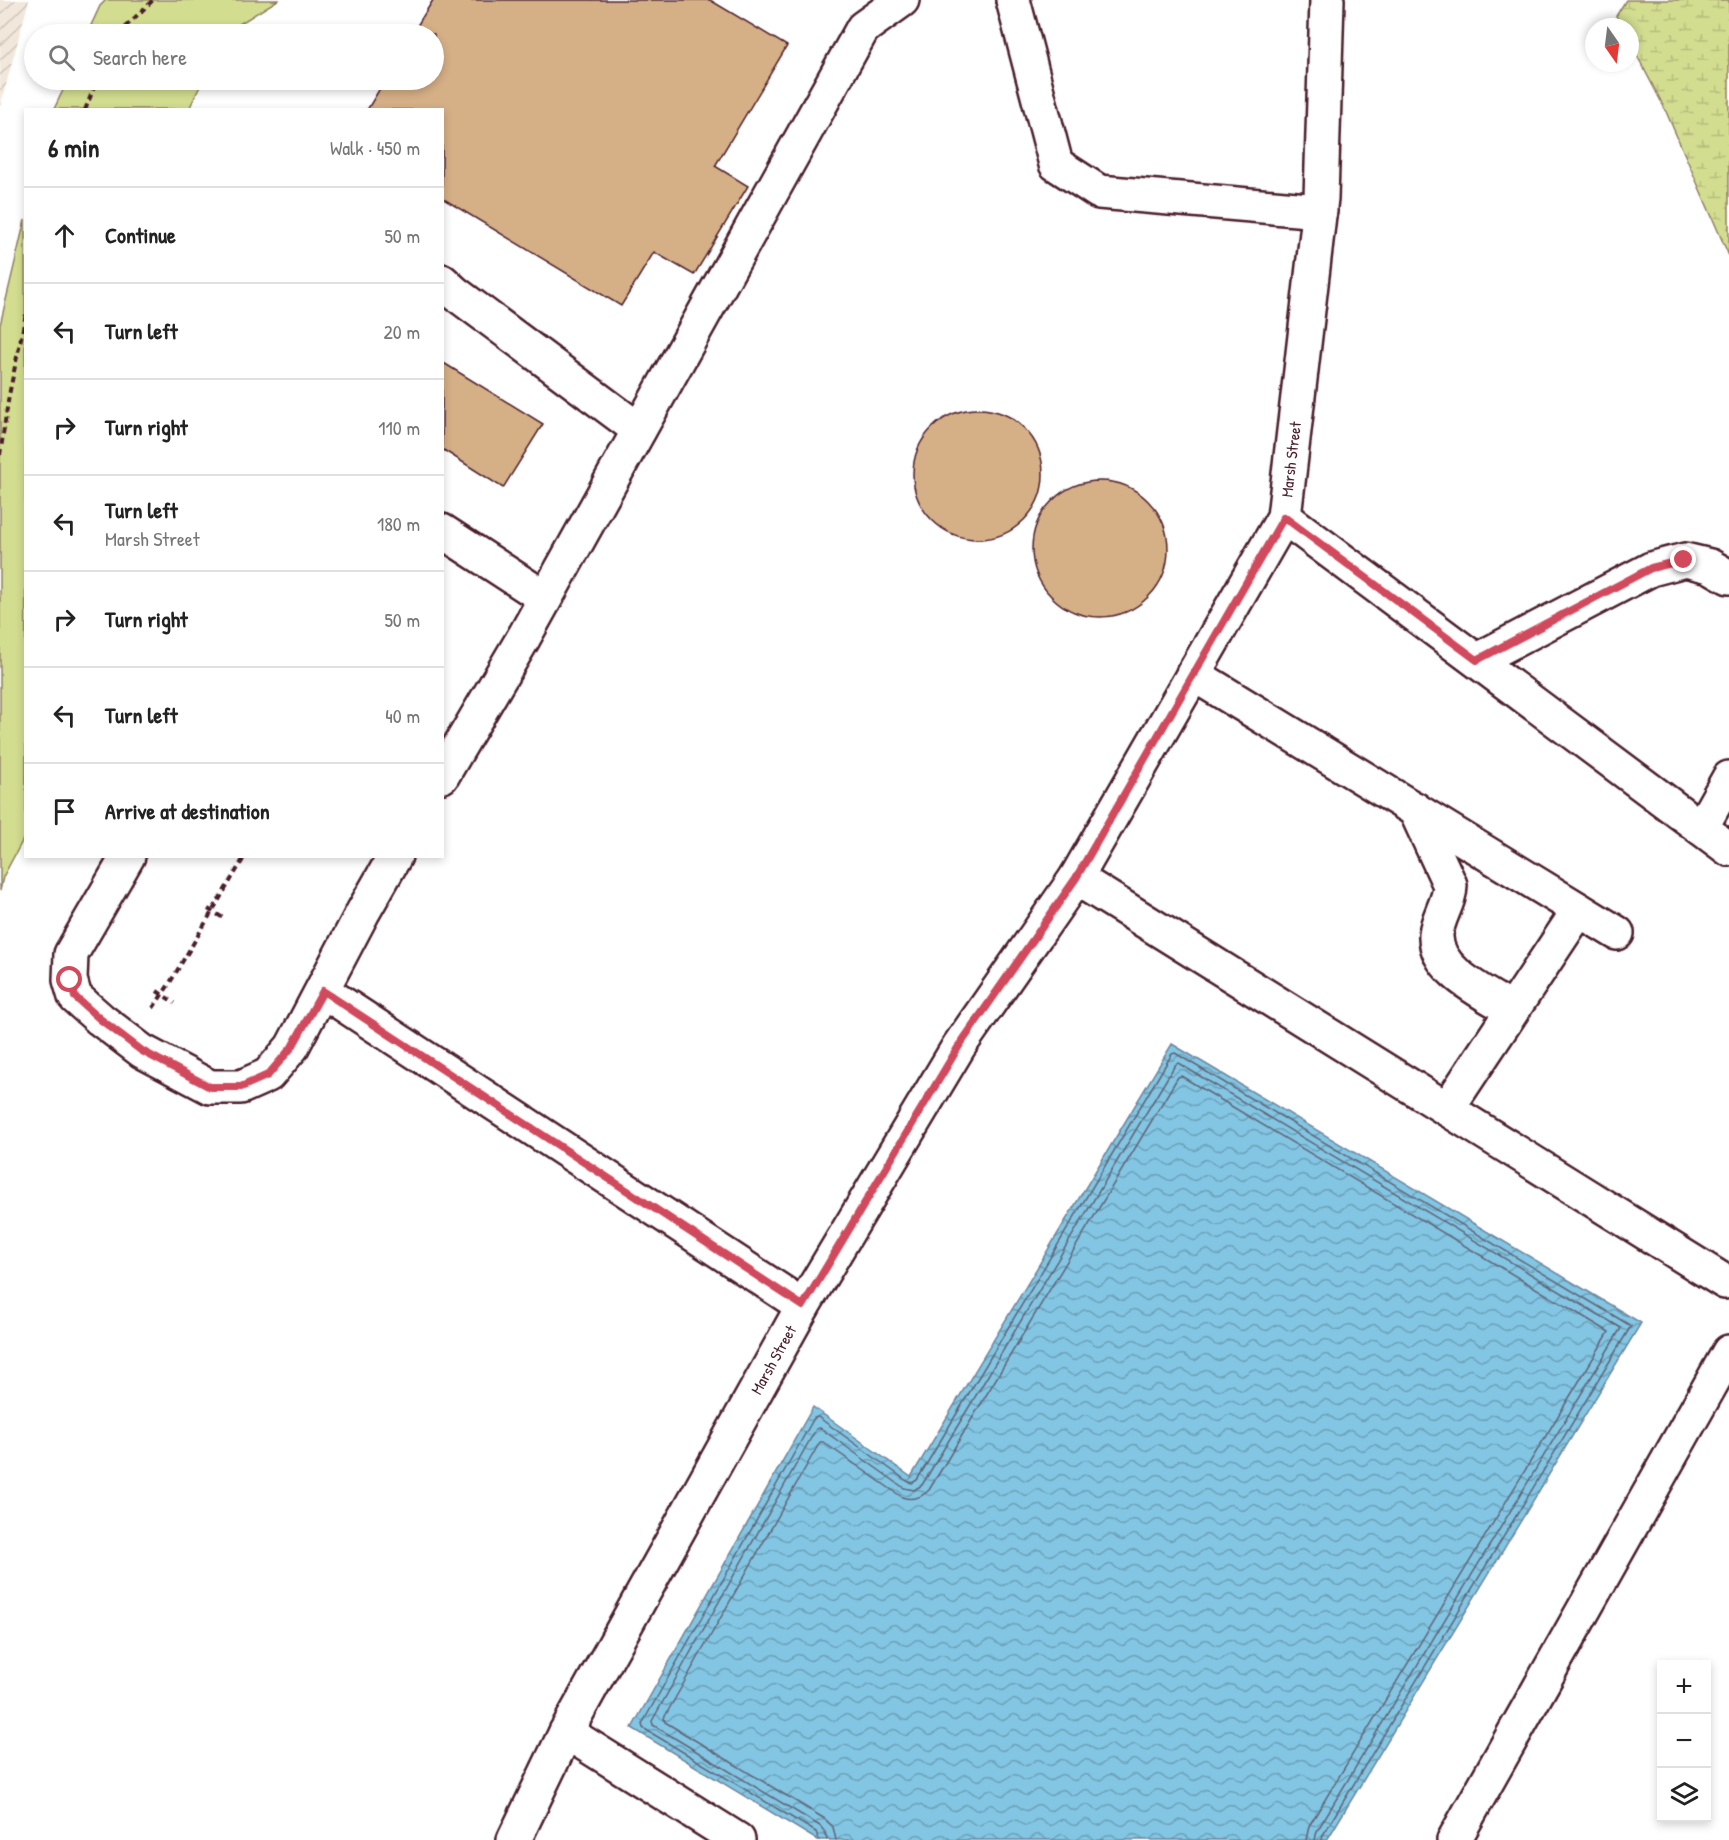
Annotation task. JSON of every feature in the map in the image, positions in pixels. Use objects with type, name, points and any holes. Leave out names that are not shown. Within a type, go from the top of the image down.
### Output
[{"type":"lane","points":[[444,773],[545,598],[863,28],[902,0]]},
{"type":"lane","points":[[1013,0],[1056,164],[1099,192],[1320,211]]},
{"type":"lane","name":"Marsh Street","points":[[514,1840],[567,1732],[803,1306],[959,1046],[1076,878],[1284,517],[1320,211],[1327,0]]},
{"type":"lane","points":[[444,283],[639,430]]},
{"type":"lane","points":[[1284,517],[1729,849]]},
{"type":"lane","points":[[444,532],[545,598]]},
{"type":"lane","points":[[1477,660],[1651,568],[1684,560],[1710,566],[1729,577]]},
{"type":"lane","points":[[1193,674],[1617,933]]},
{"type":"lane","points":[[1701,828],[1729,778]]},
{"type":"lane","points":[[1414,809],[1450,885],[1450,896],[1439,918],[1436,935],[1438,950],[1444,962],[1456,975],[1512,1010]]},
{"type":"lane","points":[[127,858],[71,954],[70,980],[75,997],[142,1051],[210,1087],[241,1087],[268,1075],[292,1047],[394,858]]},
{"type":"lane","points":[[1076,878],[1728,1283]]},
{"type":"lane","points":[[1447,1109],[1579,910]]},
{"type":"lane","points":[[323,991],[803,1306]]},
{"type":"lane","points":[[1454,1840],[1729,1352]]},
{"type":"lane","points":[[567,1732],[738,1840]]},
{"type":"path","points":[[128,24],[153,0]]},
{"type":"path","points":[[86,108],[94,90]]},
{"type":"path","points":[[0,455],[9,395],[24,324]]},
{"type":"path","points":[[153,1008],[244,858]]},
{"type":"path","points":[[210,911],[225,919]]},
{"type":"path","points":[[160,993],[175,1003]]},
{"type":"shaded area","points":[[0,0],[29,0],[0,107]]},
{"type":"green space","points":[[106,0],[278,0],[239,24],[92,24],[100,6]]},
{"type":"green space","points":[[1626,0],[1729,0],[1729,256],[1664,107],[1639,59],[1639,18],[1617,18],[1616,16]]},
{"type":"green space","points":[[63,90],[198,90],[189,108],[54,108]]},
{"type":"green space","points":[[24,224],[24,838],[3,877],[0,891],[0,325]]},
{"type":"water","points":[[1172,1044],[1641,1323],[1327,1840],[817,1840],[632,1728],[813,1407],[911,1477]]},
{"type":"building","points":[[433,0],[710,0],[787,46],[715,166],[748,186],[694,275],[654,252],[621,306],[444,199],[444,108],[368,108],[379,90],[444,90],[444,24],[418,24]]},
{"type":"building","points":[[444,363],[543,424],[503,488],[444,450]]},
{"type":"building","points":[[978,409],[1003,414],[1024,428],[1038,449],[1043,474],[1038,499],[1024,520],[1003,534],[978,539],[953,534],[932,520],[918,499],[913,474],[918,449],[932,428],[953,414]]},
{"type":"building","points":[[1100,481],[1126,487],[1148,501],[1162,523],[1168,549],[1162,575],[1148,597],[1126,611],[1100,617],[1074,611],[1052,597],[1038,575],[1032,549],[1038,523],[1052,501],[1074,487]]},
{"type":"route","points":[[70,980],[75,997],[100,1019],[142,1051],[210,1087],[241,1087],[268,1075],[292,1047],[323,991],[803,1306],[959,1046],[1076,878],[1284,517],[1477,660],[1651,568],[1684,560]]}]
